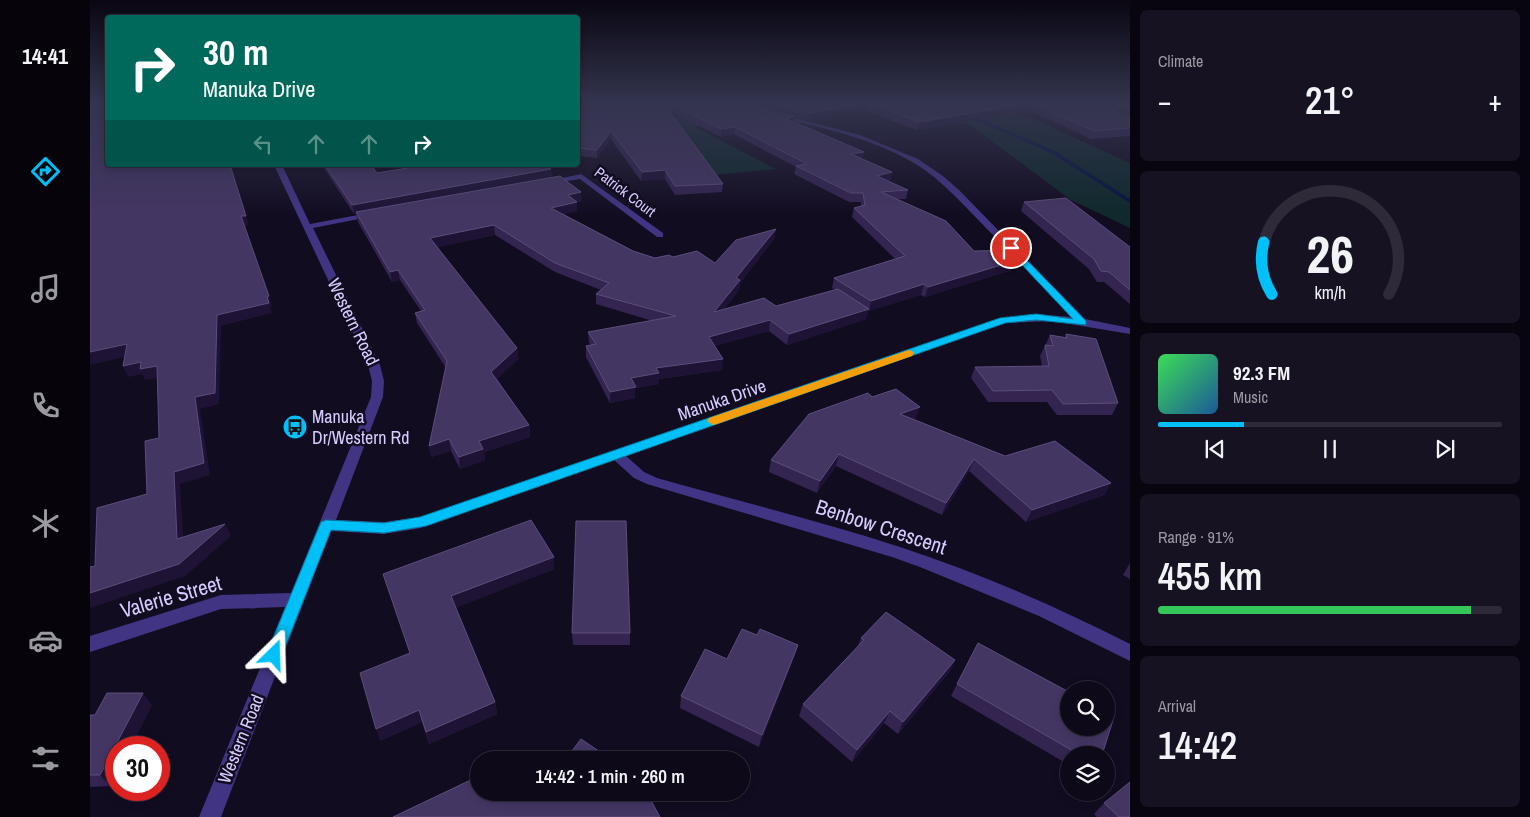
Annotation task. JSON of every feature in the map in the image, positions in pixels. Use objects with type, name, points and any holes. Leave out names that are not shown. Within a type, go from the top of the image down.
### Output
[{"type":"street","points":[[863,139],[912,160],[931,171],[964,200],[1082,323]]},
{"type":"street","name":"Western Road","points":[[210,817],[378,397],[379,380],[374,365],[279,167]]},
{"type":"street","name":"Patrick Court","points":[[542,183],[581,176],[660,236]]},
{"type":"street","points":[[307,227],[387,212]]},
{"type":"street","name":"Manuka Drive","points":[[326,525],[384,528],[421,522],[1004,320],[1036,317],[1130,331]]},
{"type":"street","name":"Benbow Crescent","points":[[616,455],[640,475],[652,481],[896,552],[933,565],[1078,627],[1130,653]]},
{"type":"street","name":"Valerie Street","points":[[90,644],[221,602],[296,600]]},
{"type":"green space","points":[[650,139],[718,139],[776,169],[712,175]]},
{"type":"green space","points":[[989,139],[1077,139],[1130,163],[1130,228],[1071,200]]},
{"type":"building","points":[[90,139],[105,139],[105,167],[231,167],[246,216],[241,216],[269,296],[267,297],[269,303],[217,315],[215,393],[195,397],[204,463],[174,472],[177,539],[225,524],[179,564],[90,593],[90,567],[95,566],[97,508],[147,494],[145,441],[159,438],[157,366],[140,369],[141,362],[123,366],[127,344],[90,352]]},
{"type":"building","points":[[580,139],[605,139],[597,150],[580,148]]},
{"type":"building","points":[[617,139],[690,139],[723,184],[675,186],[665,170],[642,172]]},
{"type":"building","points":[[759,139],[834,139],[864,152],[851,154],[892,172],[877,176],[908,190],[881,192],[946,221],[974,251],[1017,250],[1025,258],[928,287],[924,284],[871,301],[834,278],[905,256],[854,208],[865,205],[863,193],[851,193],[796,166],[807,164]]},
{"type":"building","points":[[326,167],[372,167],[377,173],[413,167],[548,167],[551,169],[352,205]]},
{"type":"building","points":[[560,176],[581,192],[568,195],[577,202],[551,208],[633,251],[655,258],[669,255],[673,257],[697,251],[715,263],[736,240],[776,229],[736,278],[740,280],[714,312],[764,298],[776,306],[838,289],[869,309],[789,334],[770,320],[709,337],[723,359],[656,368],[659,373],[631,378],[636,387],[610,392],[586,346],[596,344],[588,332],[676,316],[596,294],[609,283],[555,263],[494,225],[430,238],[517,348],[491,372],[529,425],[479,441],[483,449],[459,457],[449,439],[429,446],[447,361],[415,313],[425,310],[398,270],[390,272],[356,212]]},
{"type":"building","points":[[1066,198],[1130,247],[1130,290],[1109,272],[1101,271],[1094,259],[1024,202]]},
{"type":"building","points":[[1066,334],[1096,339],[1118,403],[1063,404],[1052,390],[993,391],[975,367],[1049,366],[1045,345],[1053,346],[1050,335],[1067,338]]},
{"type":"building","points":[[896,389],[920,407],[900,414],[1005,456],[1055,441],[1111,483],[1032,510],[974,459],[946,503],[839,454],[820,481],[771,460],[809,414],[868,393],[872,397]]},
{"type":"building","points":[[531,520],[554,557],[451,596],[495,702],[426,732],[419,710],[376,729],[360,673],[410,653],[383,574]]},
{"type":"building","points":[[576,521],[626,521],[630,633],[572,633]]},
{"type":"building","points":[[886,612],[955,660],[903,722],[890,711],[857,750],[803,704],[864,640],[861,638]]},
{"type":"building","points":[[742,629],[757,635],[760,629],[798,645],[762,735],[681,696],[705,649],[727,659]]},
{"type":"building","points":[[978,643],[1060,687],[1060,736],[1108,736],[1105,746],[1064,746],[957,684]]},
{"type":"building","points":[[107,693],[143,693],[120,736],[105,736],[105,765],[100,775],[90,775],[90,715],[95,715]]},
{"type":"building","points":[[581,739],[599,751],[572,751]]},
{"type":"building","points":[[470,780],[470,801],[651,801],[660,817],[393,817]]},
{"type":"building","points":[[1130,782],[1130,817],[1119,817],[1104,803],[1106,801],[1115,801],[1115,794]]},
{"type":"waterway","points":[[1023,139],[1053,152],[1130,201]]},
{"type":"slow traffic","points":[[713,421],[909,353]]},
{"type":"place","name":"Manuka Dr/Western Rd","points":[[295,427]]},
{"type":"route","points":[[274,655],[326,525],[384,528],[406,526],[451,513],[1004,320],[1036,317],[1082,323],[1011,248]]}]
